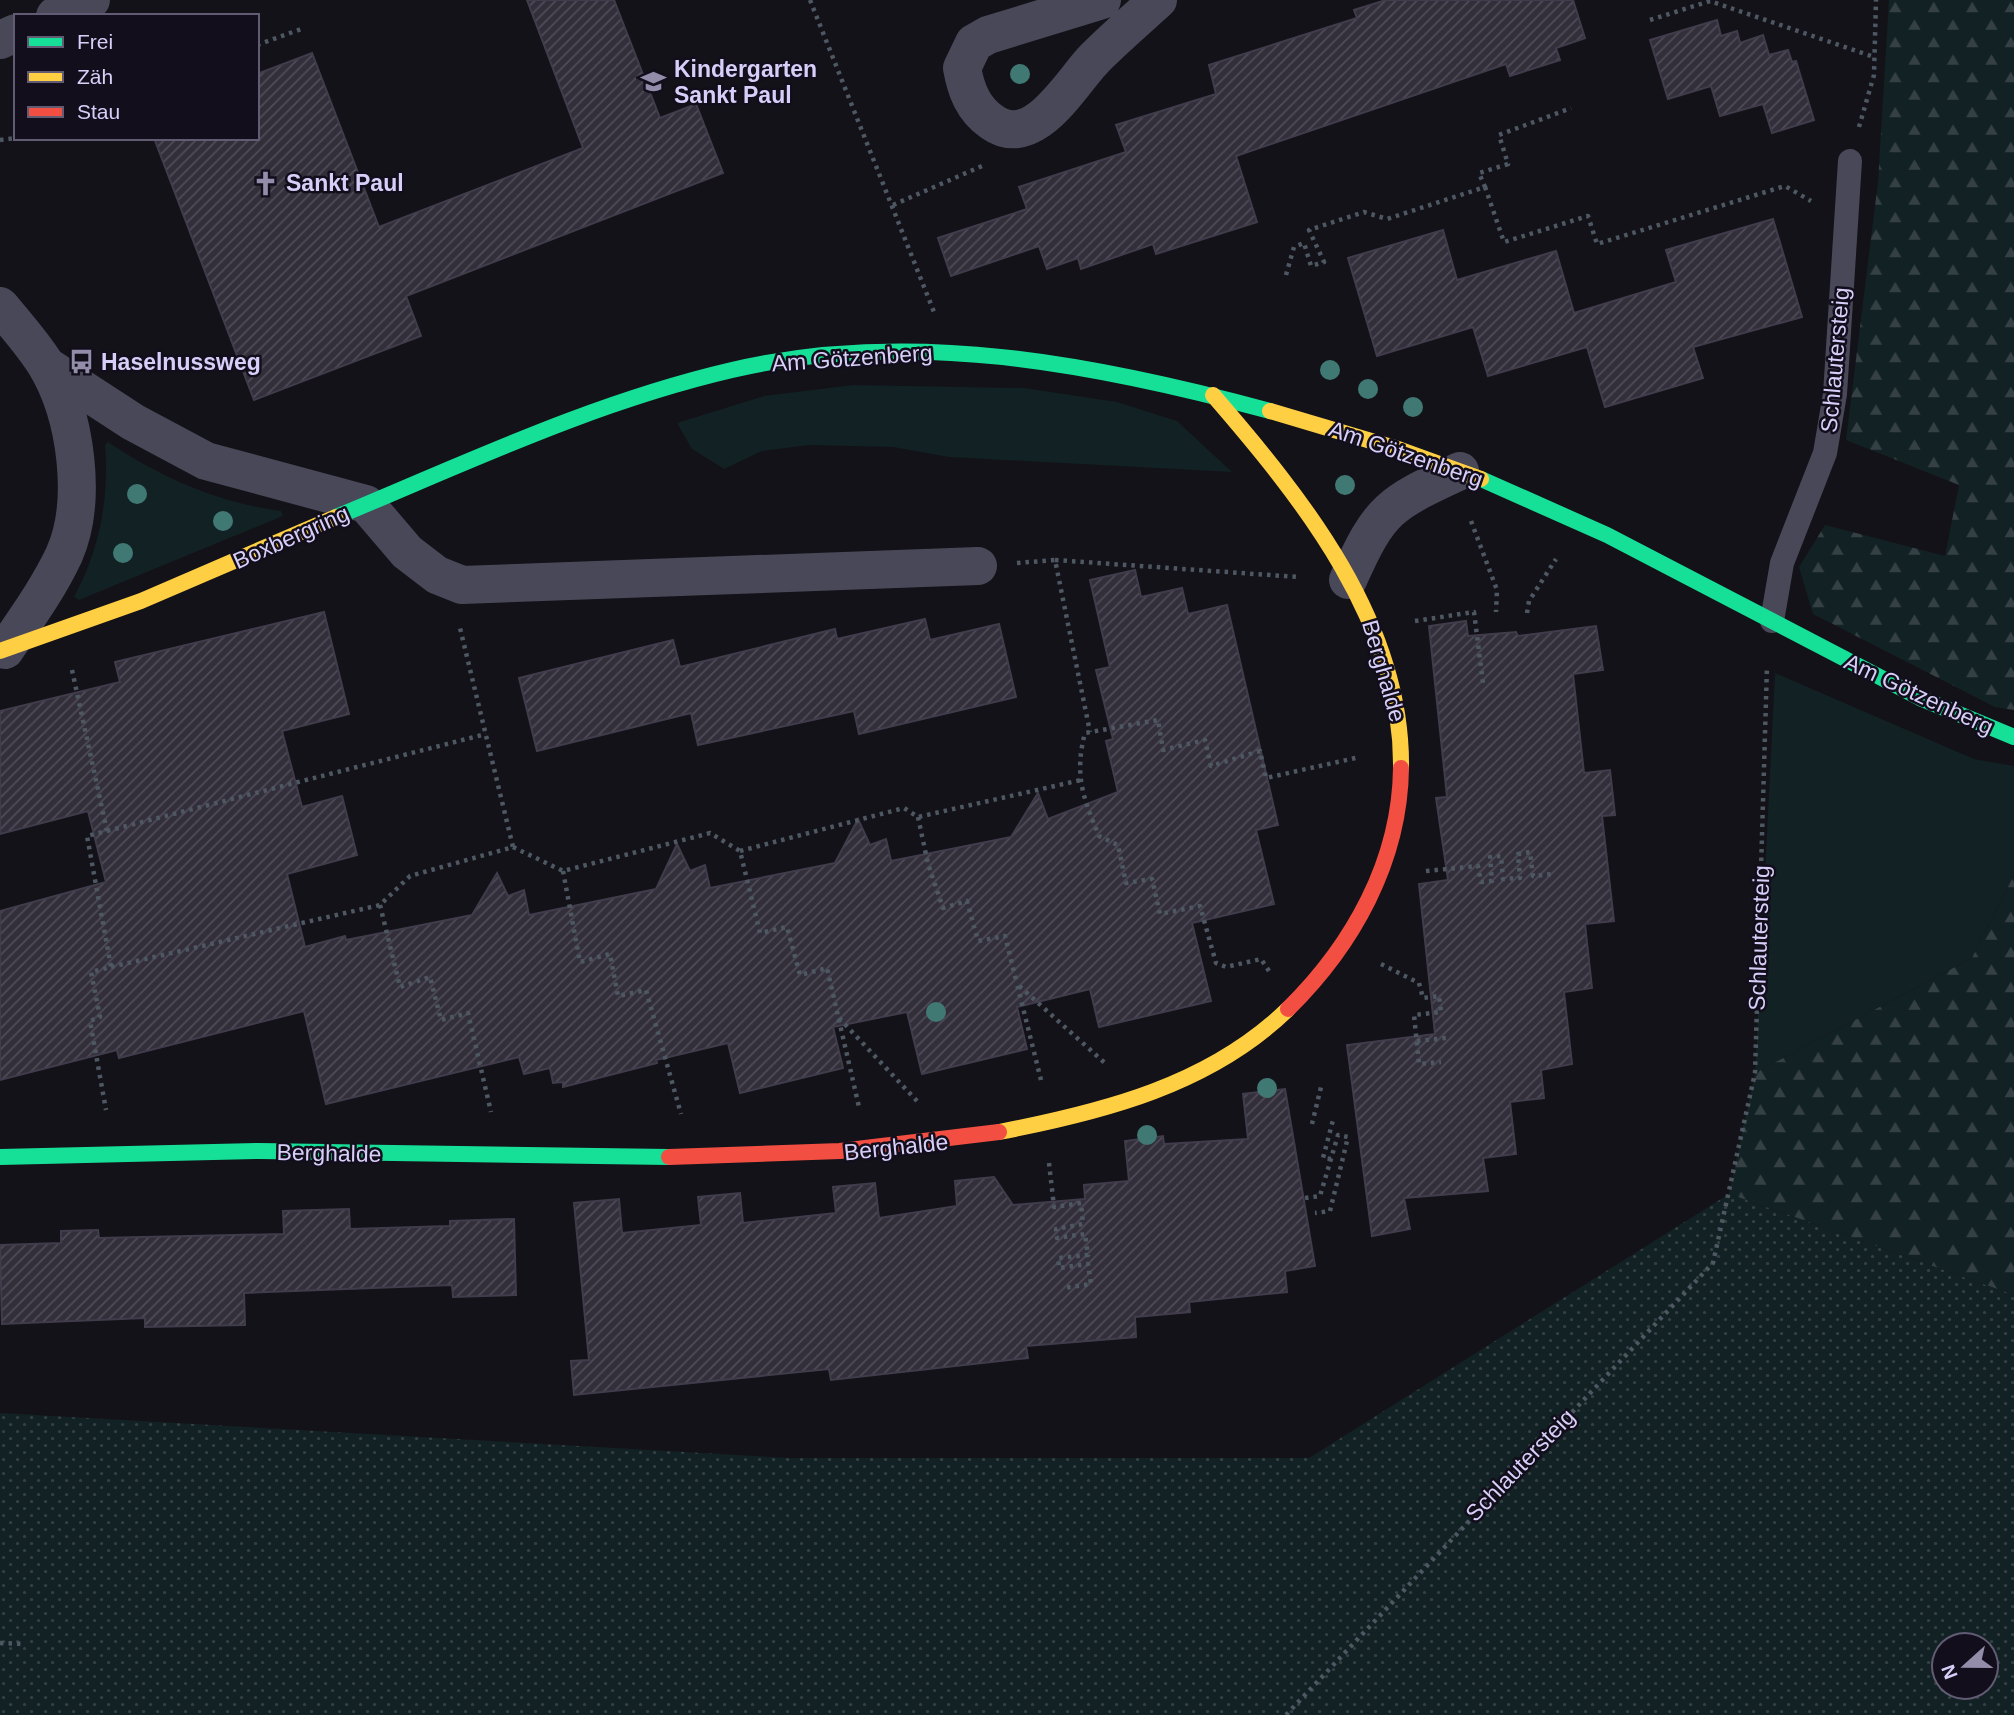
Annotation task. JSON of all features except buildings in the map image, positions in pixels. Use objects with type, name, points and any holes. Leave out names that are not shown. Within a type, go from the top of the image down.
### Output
[{"type":"street","points":[[60,14],[91,0]]},
{"type":"street","points":[[1101,0],[988,35],[974,43],[962,68],[965,83],[982,115],[995,125],[1009,129],[1025,127],[1052,109],[1094,59],[1158,0]]},
{"type":"street","name":"Boxbergring","points":[[0,306],[47,366],[69,423],[77,466],[75,514],[65,553],[42,596],[2,651]]},
{"type":"street","name":"Am Götzenberg","points":[[366,504],[577,419],[718,374],[787,360],[909,349],[1066,363],[1213,395],[1354,435],[1456,472],[1644,552],[1919,698],[2014,737]]},
{"type":"street","name":"Boxbergring","points":[[47,366],[133,422],[206,461],[366,504]]},
{"type":"street","name":"Berghalde","points":[[0,1157],[66,1152],[318,1152],[501,1157],[807,1156],[955,1141],[1052,1121],[1142,1095],[1186,1079],[1254,1040],[1304,997],[1345,946],[1380,876],[1394,841],[1401,793],[1401,747],[1388,668],[1366,609],[1262,449],[1213,395]]},
{"type":"street","points":[[1348,580],[1378,520],[1394,504],[1456,472]]},
{"type":"street","points":[[366,504],[407,552],[437,575],[462,585],[496,586],[978,566]]},
{"type":"street","name":"Boxbergring","points":[[2,651],[64,632],[168,592],[366,504]]},
{"type":"lane","name":"Schlautersteig","points":[[1772,621],[1782,563],[1825,453],[1835,394],[1850,161]]},
{"type":"path","points":[[810,0],[893,205],[948,351]]},
{"type":"path","points":[[1850,161],[1874,75],[1876,0]]},
{"type":"path","points":[[1650,20],[1710,1],[1874,57]]},
{"type":"path","points":[[259,44],[304,27]]},
{"type":"path","points":[[1571,108],[1499,135],[1508,164],[1479,173],[1504,242],[1588,216],[1597,244],[1785,186],[1846,220]]},
{"type":"path","points":[[893,205],[1004,157],[1025,127]]},
{"type":"path","points":[[1286,275],[1294,247],[1304,243],[1311,266],[1324,262],[1309,230],[1364,212],[1387,219],[1485,187]]},
{"type":"path","points":[[1456,472],[1497,590],[1496,612]]},
{"type":"path","points":[[1527,613],[1530,601],[1578,522]]},
{"type":"path","points":[[1055,560],[1090,732]]},
{"type":"path","points":[[978,566],[1055,560],[1348,580]]},
{"type":"path","points":[[448,580],[513,848]]},
{"type":"path","points":[[1377,637],[1420,619],[1474,612],[1483,683]]},
{"type":"path","name":"Schlautersteig","points":[[1286,1715],[1713,1263],[1755,1073],[1766,679],[1772,621]]},
{"type":"path","points":[[64,632],[107,831]]},
{"type":"path","points":[[1242,964],[1226,967],[1216,963],[1199,906],[1160,914],[1152,879],[1126,883],[1118,845],[1099,836],[1083,796],[1078,759],[1085,733],[1158,720],[1163,750],[1205,740],[1211,766],[1260,751],[1266,778],[1401,747]]},
{"type":"path","points":[[111,967],[87,836],[486,734]]},
{"type":"path","points":[[918,817],[1081,780]]},
{"type":"path","points":[[740,851],[904,808],[918,817],[928,864],[943,908],[967,901],[978,941],[1005,936],[1052,1121]]},
{"type":"path","points":[[106,1108],[90,1021],[100,1017],[91,972],[380,905],[410,876],[513,848],[563,871],[710,833],[740,851],[760,933],[787,927],[800,975],[827,968],[869,1149]]},
{"type":"path","points":[[1380,876],[1478,866],[1480,882],[1492,881],[1490,858],[1502,856],[1503,879],[1520,877],[1518,854],[1530,852],[1533,876],[1552,874]]},
{"type":"path","points":[[563,871],[580,962],[610,954],[618,996],[646,990],[692,1157]]},
{"type":"path","points":[[380,905],[400,987],[430,977],[441,1020],[468,1013],[501,1157]]},
{"type":"path","points":[[1345,946],[1419,983],[1423,998],[1439,996],[1441,1012],[1414,1015],[1419,1064],[1441,1062]]},
{"type":"path","points":[[1017,984],[1142,1095]]},
{"type":"path","points":[[838,1017],[955,1141]]},
{"type":"path","points":[[1417,1041],[1446,1038]]},
{"type":"path","points":[[1312,1124],[1321,1087]]},
{"type":"path","points":[[1331,1159],[1323,1158],[1333,1120]]},
{"type":"path","points":[[1305,1198],[1320,1196],[1338,1135],[1348,1137],[1330,1211],[1315,1213]]},
{"type":"path","points":[[1057,1205],[1081,1203],[1083,1224],[1056,1228],[1057,1238],[1085,1234],[1088,1255],[1058,1258],[1059,1268],[1088,1264],[1091,1284],[1063,1288]]},
{"type":"path","points":[[0,1643],[25,1644]]},
{"type":"green space","points":[[1889,0],[2014,0],[2014,710],[1995,707],[1813,614],[1799,567],[1825,525],[1945,556],[1959,485],[1846,440],[1878,182]]},
{"type":"green space","points":[[853,385],[1024,388],[1117,402],[1177,421],[1232,472],[949,457],[893,447],[809,445],[762,451],[724,469],[692,449],[677,423],[764,396]]},
{"type":"green space","points":[[108,442],[149,467],[190,487],[234,501],[281,511],[283,516],[79,600],[74,597],[90,560],[101,523],[106,485],[105,445]]},
{"type":"green space","points":[[1775,673],[1974,759],[2014,766],[2014,875],[1972,958],[1755,1073]]},
{"type":"green space","points":[[2014,875],[2014,1295],[1729,1194],[1755,1073],[1972,958]]},
{"type":"green space","points":[[1729,1194],[2014,1295],[2014,1715],[0,1715],[0,1413],[789,1458],[1309,1458]]},
{"type":"traffic: fast","points":[[336,517],[580,416],[681,383],[732,370],[799,358],[867,352],[935,352],[1003,357],[1138,379],[1270,411]]},
{"type":"traffic: fast","points":[[1481,479],[1607,535],[1920,698],[2014,737]]},
{"type":"traffic: fast","points":[[0,1157],[259,1151],[669,1157]]},
{"type":"traffic: slow","points":[[1213,395],[1281,477],[1342,566],[1366,614],[1385,663],[1397,715],[1401,768]]},
{"type":"traffic: slow","points":[[1270,411],[1398,449],[1481,479]]},
{"type":"traffic: slow","points":[[0,651],[141,601],[336,517]]},
{"type":"traffic: slow","points":[[999,1132],[1077,1115],[1153,1092],[1225,1057],[1288,1009]]},
{"type":"traffic: jam","points":[[1288,1009],[1333,957],[1368,899],[1392,836],[1399,802],[1401,768]]},
{"type":"traffic: jam","points":[[669,1157],[840,1151],[999,1132]]},
{"type":"place","name":"Kindergarten Sankt Paul","points":[[654,82]]},
{"type":"place","name":"Sankt Paul","points":[[266,183]]},
{"type":"place","name":"Haselnussweg","points":[[81,362]]}]
